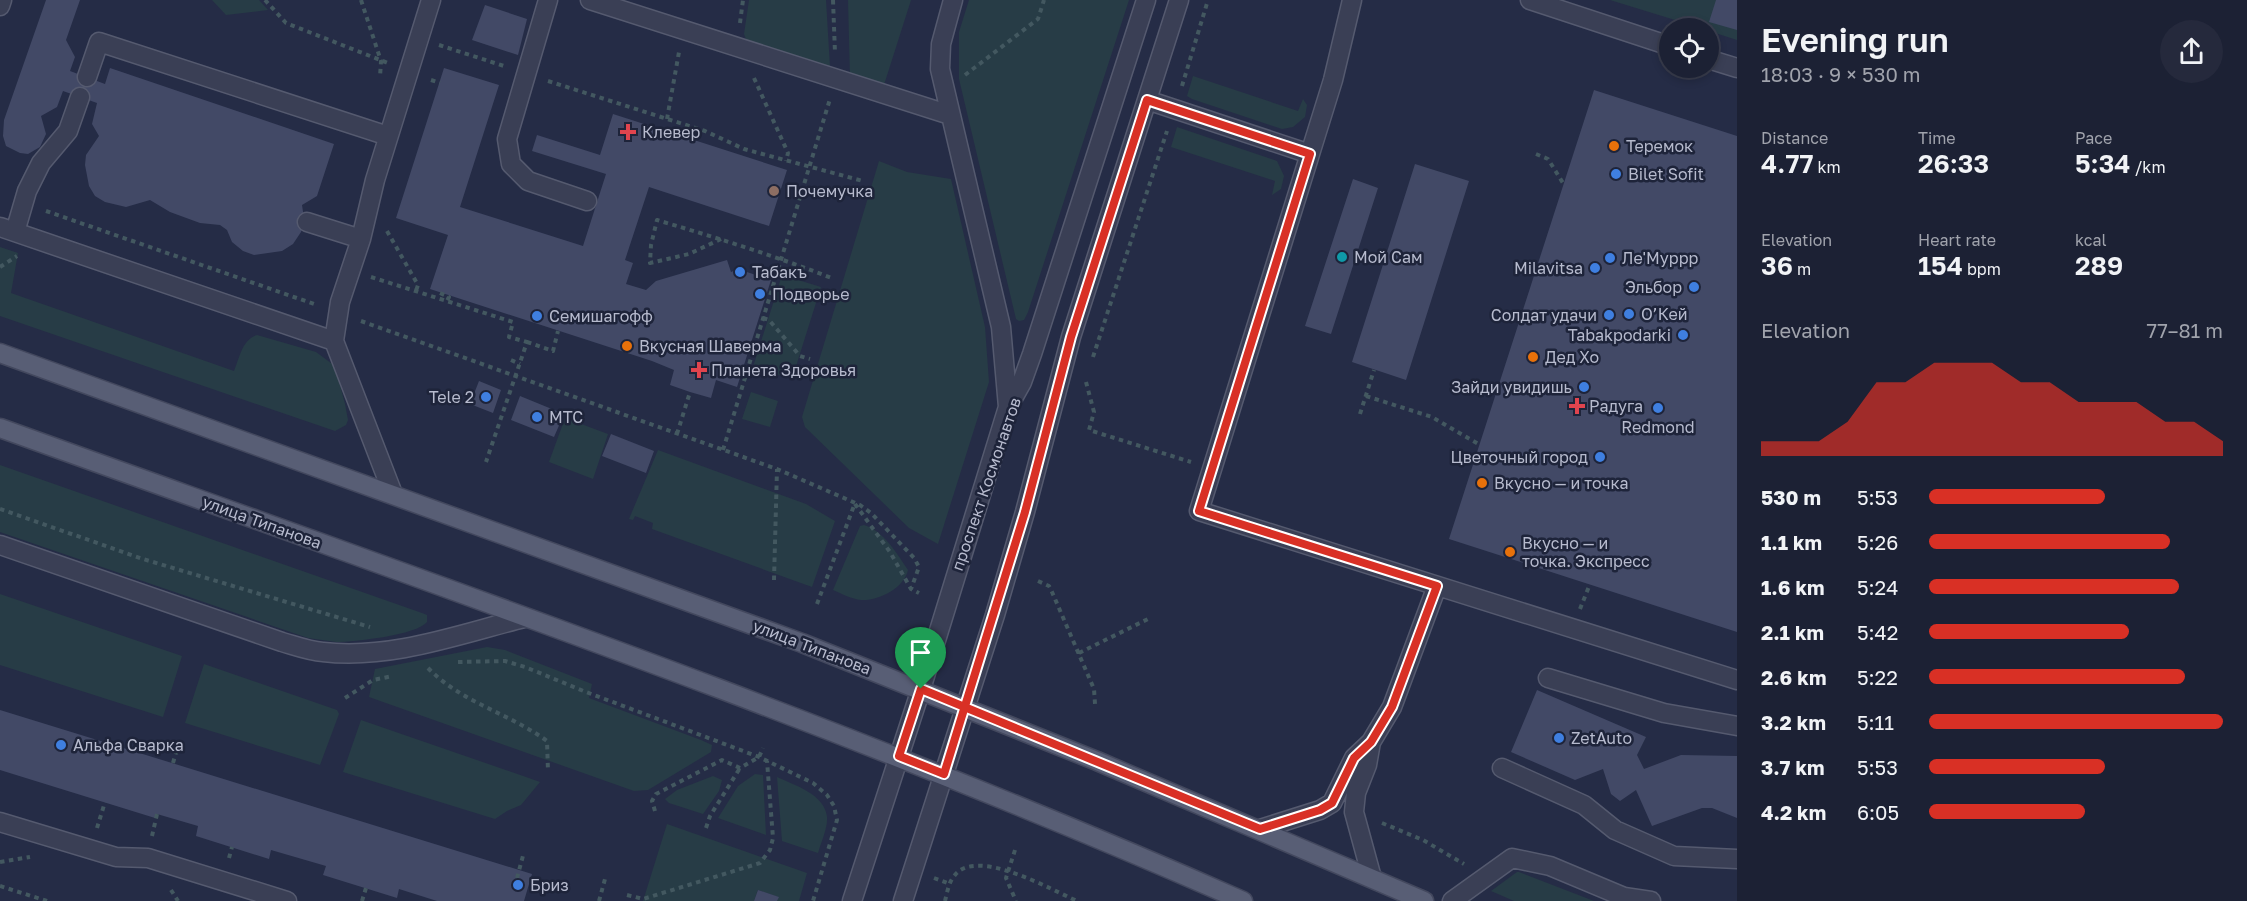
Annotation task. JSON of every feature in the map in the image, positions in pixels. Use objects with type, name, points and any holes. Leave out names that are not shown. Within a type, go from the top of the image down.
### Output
[{"type":"main road","name":"улица Типанова","points":[[0,353],[802,642],[1260,829],[1424,901]]},
{"type":"main road","name":"улица Типанова","points":[[0,428],[758,702],[944,774],[1243,901]]},
{"type":"street","points":[[0,6],[2,0]]},
{"type":"street","points":[[393,494],[334,341],[338,313],[388,136],[431,0]]},
{"type":"street","points":[[548,0],[507,139],[511,164],[528,182],[587,201]]},
{"type":"street","points":[[590,0],[950,116]]},
{"type":"street","points":[[953,0],[940,44],[940,69],[1001,327],[1008,407]]},
{"type":"street","name":"проспект Космонавтов","points":[[852,901],[921,689],[1008,407],[1022,382],[1032,354],[1146,0]]},
{"type":"street","points":[[903,901],[1025,512],[1071,337],[1179,0]]},
{"type":"street","points":[[1352,0],[1333,80],[1199,511],[1737,680]]},
{"type":"street","points":[[1530,0],[1659,42]]},
{"type":"street","points":[[87,77],[99,42],[388,136]]},
{"type":"street","points":[[1719,63],[1737,69]]},
{"type":"street","points":[[80,97],[68,131],[40,163],[8,230],[334,341]]},
{"type":"street","points":[[1147,100],[1310,154]]},
{"type":"street","points":[[307,222],[361,238]]},
{"type":"street","points":[[0,545],[282,642],[320,652],[354,653],[406,648],[524,618]]},
{"type":"street","points":[[1260,829],[1320,810],[1332,803],[1354,758],[1371,742],[1392,707],[1437,586]]},
{"type":"street","points":[[1548,678],[1664,713],[1737,726]]},
{"type":"street","points":[[1371,742],[1368,765],[1356,793],[1354,812],[1372,878]]},
{"type":"street","points":[[1502,768],[1584,805],[1615,830],[1674,856],[1737,859]]},
{"type":"street","points":[[0,822],[116,857],[148,858],[287,901]]},
{"type":"street","points":[[1452,901],[1512,858],[1550,866],[1624,897],[1651,901]]},
{"type":"path","points":[[265,0],[286,23],[409,72]]},
{"type":"path","points":[[361,0],[381,61]]},
{"type":"path","points":[[945,93],[959,79],[1038,19],[1044,0]]},
{"type":"path","points":[[1091,363],[1208,0]]},
{"type":"path","points":[[668,119],[683,30]]},
{"type":"path","points":[[419,39],[705,131],[744,149],[863,181]]},
{"type":"path","points":[[723,450],[814,151]]},
{"type":"path","points":[[786,161],[788,153]]},
{"type":"path","points":[[1536,154],[1548,159],[1563,183]]},
{"type":"path","points":[[721,239],[690,254],[650,263],[651,245],[657,220],[721,239],[782,258],[834,279]]},
{"type":"path","points":[[73,221],[777,469],[855,503],[871,513],[914,558],[919,567],[911,589]]},
{"type":"path","points":[[385,226],[418,285],[416,291]]},
{"type":"path","points":[[366,275],[513,322],[509,337],[553,351],[558,331]]},
{"type":"path","points":[[440,293],[449,297],[447,301]]},
{"type":"path","points":[[763,318],[769,320],[800,356],[810,359]]},
{"type":"path","points":[[486,462],[527,342]]},
{"type":"path","points":[[511,360],[520,364]]},
{"type":"path","points":[[1360,414],[1374,370]]},
{"type":"path","points":[[1087,374],[1086,383],[1094,412],[1089,430],[1212,469]]},
{"type":"path","points":[[677,434],[690,392]]},
{"type":"path","points":[[1366,396],[1432,417],[1480,445]]},
{"type":"path","points":[[774,580],[777,469]]},
{"type":"path","points":[[855,503],[890,552],[911,589],[919,593]]},
{"type":"path","points":[[817,604],[855,503]]},
{"type":"path","points":[[0,509],[143,559],[318,613],[368,626],[406,648]]},
{"type":"path","points":[[1038,581],[1049,586],[1094,689],[1095,704]]},
{"type":"path","points":[[1078,653],[1150,618]]},
{"type":"path","points":[[449,663],[505,661],[525,667],[759,757],[813,783],[827,795],[834,806],[837,820],[813,901]]},
{"type":"path","points":[[433,665],[426,666],[452,689],[533,731],[547,741],[548,771]]},
{"type":"path","points":[[345,698],[373,680],[401,674]]},
{"type":"path","points":[[173,763],[179,742]]},
{"type":"path","points":[[706,828],[710,816],[740,768],[759,757],[763,748]]},
{"type":"path","points":[[656,812],[652,801],[656,794],[722,760],[740,768]]},
{"type":"path","points":[[627,894],[644,899],[760,863],[770,850],[773,838],[767,761]]},
{"type":"path","points":[[1354,812],[1423,840],[1471,868],[1490,872]]},
{"type":"path","points":[[1015,850],[1006,878],[1016,901]]},
{"type":"path","points":[[517,878],[524,852]]},
{"type":"path","points":[[945,901],[954,875],[961,869],[978,865],[995,866],[1077,901]]},
{"type":"path","points":[[929,876],[950,884]]},
{"type":"path","points":[[599,901],[606,879]]},
{"type":"path","points":[[0,886],[47,901]]},
{"type":"path","points":[[362,901],[366,888]]},
{"type":"shaded area","points":[[212,0],[259,0],[268,10],[226,15]]},
{"type":"shaded area","points":[[749,0],[826,0],[830,67],[747,42],[744,34]]},
{"type":"shaded area","points":[[848,0],[911,0],[883,88],[850,78]]},
{"type":"shaded area","points":[[969,0],[1129,0],[1028,312],[1024,320],[1019,321],[1016,319],[959,79],[959,32]]},
{"type":"shaded area","points":[[1610,0],[1737,0],[1737,40],[1719,34],[1719,18],[1668,18]]},
{"type":"shaded area","points":[[1193,76],[1298,111],[1303,99],[1307,105],[1305,117],[1293,127],[1282,129],[1192,99],[1187,96]]},
{"type":"shaded area","points":[[1177,127],[1277,161],[1284,176],[1281,189],[1272,195],[1275,181],[1171,147]]},
{"type":"shaded area","points":[[879,161],[907,172],[951,179],[985,327],[989,382],[938,544],[909,528],[805,427],[802,417]]},
{"type":"shaded area","points":[[0,247],[18,253],[11,293],[234,371],[245,345],[257,335],[316,352],[335,366],[348,420],[346,425],[335,431],[0,316]]},
{"type":"shaded area","points":[[782,275],[821,287],[792,379],[753,367]]},
{"type":"shaded area","points":[[751,392],[778,401],[770,427],[742,419]]},
{"type":"shaded area","points":[[565,418],[608,434],[593,479],[549,462]]},
{"type":"shaded area","points":[[658,450],[806,504],[835,521],[812,587],[652,529],[653,523],[635,516],[633,520],[629,519]]},
{"type":"shaded area","points":[[0,465],[422,613],[427,615],[427,622],[411,631],[370,639],[336,642],[308,638],[0,532]]},
{"type":"shaded area","points":[[864,525],[884,537],[908,570],[896,588],[883,596],[868,600],[861,600],[833,590],[860,526]]},
{"type":"shaded area","points":[[0,594],[182,656],[163,717],[0,665]]},
{"type":"shaded area","points":[[487,647],[505,650],[592,684],[589,698],[701,740],[712,745],[711,752],[648,790],[634,791],[369,697],[375,669]]},
{"type":"shaded area","points":[[204,664],[337,710],[339,714],[320,765],[185,723]]},
{"type":"shaded area","points":[[361,720],[540,782],[521,805],[495,819],[343,772]]},
{"type":"shaded area","points":[[755,774],[763,775],[766,835],[718,818],[738,786]]},
{"type":"shaded area","points":[[713,776],[722,780],[719,791],[703,814],[669,803],[665,799],[677,790]]},
{"type":"shaded area","points":[[777,777],[808,791],[821,802],[825,809],[826,825],[818,853],[782,841]]},
{"type":"shaded area","points":[[667,824],[807,873],[799,901],[777,901],[778,897],[758,890],[754,901],[643,901]]},
{"type":"shaded area","points":[[1517,872],[1594,901],[1514,901],[1491,891]]},
{"type":"building","points":[[46,0],[80,0],[66,40],[75,57],[70,71],[105,84],[110,68],[334,144],[317,196],[302,205],[304,218],[301,232],[293,244],[282,251],[254,255],[243,251],[232,242],[227,230],[220,225],[200,223],[170,212],[150,200],[126,207],[105,202],[95,196],[89,186],[85,165],[86,155],[99,136],[92,124],[97,103],[63,91],[57,107],[41,116],[46,134],[40,147],[28,154],[6,146],[3,136],[4,120]]},
{"type":"building","points":[[1716,0],[1737,0],[1737,30],[1719,25],[1719,18],[1710,18]]},
{"type":"building","points":[[485,5],[527,19],[518,55],[472,40]]},
{"type":"building","points":[[444,68],[499,85],[460,207],[583,246],[606,174],[532,151],[537,135],[600,155],[613,114],[787,170],[769,226],[649,187],[625,260],[633,263],[626,284],[646,290],[656,281],[727,260],[731,272],[738,269],[771,280],[737,387],[716,380],[711,398],[690,392],[670,385],[674,370],[652,361],[430,289],[448,235],[396,218]]},
{"type":"building","name":"О’Кей","points":[[1594,90],[1737,136],[1737,632],[1449,539]]},
{"type":"building","points":[[1415,164],[1469,181],[1406,380],[1352,362]]},
{"type":"building","name":"Мой Сам","points":[[1353,179],[1378,188],[1331,334],[1305,326]]},
{"type":"building","name":"Tele 2","points":[[479,381],[501,390],[493,413],[470,404]]},
{"type":"building","name":"МТС","points":[[520,396],[564,414],[554,437],[511,420]]},
{"type":"building","points":[[611,434],[654,451],[646,473],[602,456]]},
{"type":"building","points":[[1537,690],[1646,737],[1637,755],[1644,769],[1681,755],[1737,756],[1737,818],[1712,808],[1702,808],[1652,826],[1636,790],[1620,801],[1611,794],[1603,769],[1575,780],[1511,752]]},
{"type":"building","points":[[0,710],[532,874],[524,901],[437,901],[399,889],[397,898],[323,875],[326,866],[271,850],[269,859],[196,836],[198,826],[157,814],[155,818],[0,770]]},
{"type":"building","points":[[758,890],[779,897],[777,901],[754,901]]},
{"type":"place","name":"Клевер","points":[[628,132]]},
{"type":"place","name":"Теремок","points":[[1614,146]]},
{"type":"place","name":"Bilet Sofit","points":[[1616,174]]},
{"type":"place","name":"Почемучка","points":[[774,191]]},
{"type":"place","name":"Мой Сам","points":[[1342,257]]},
{"type":"place","name":"Ле'Муррр","points":[[1610,258]]},
{"type":"place","name":"Milavitsa","points":[[1595,268]]},
{"type":"place","name":"Табакъ","points":[[740,272]]},
{"type":"place","name":"Эльбор","points":[[1694,287]]},
{"type":"place","name":"Подворье","points":[[760,294]]},
{"type":"place","name":"О’Кей","points":[[1629,314]]},
{"type":"place","name":"Солдат удачи","points":[[1609,315]]},
{"type":"place","name":"Семишагофф","points":[[537,316]]},
{"type":"place","name":"Tabakpodarki","points":[[1683,335]]},
{"type":"place","name":"Вкусная Шаверма","points":[[627,346]]},
{"type":"place","name":"Дед Хо","points":[[1533,357]]},
{"type":"place","name":"Планета Здоровья","points":[[699,370]]},
{"type":"place","name":"Зайди увидишь","points":[[1584,387]]},
{"type":"place","name":"Tele 2","points":[[486,397]]},
{"type":"place","name":"Радуга","points":[[1577,406]]},
{"type":"place","name":"Redmond","points":[[1658,408]]},
{"type":"place","name":"МТС","points":[[537,417]]},
{"type":"place","name":"Цветочный город","points":[[1600,457]]},
{"type":"place","name":"Вкусно — и точка","points":[[1482,483]]},
{"type":"place","name":"Вкусно — и точка. Экспресс","points":[[1510,552]]},
{"type":"place","name":"ZetAuto","points":[[1559,738]]},
{"type":"place","name":"Альфа Сварка","points":[[61,745]]},
{"type":"place","name":"Бриз","points":[[518,885]]},
{"type":"route","points":[[921,689],[899,756],[944,774],[965,707],[995,615],[1025,512],[1071,337],[1147,100],[1310,154],[1199,511],[1437,586],[1392,707],[1371,742],[1354,758],[1332,803],[1320,810],[1260,829],[1097,761],[965,707],[921,689]]}]
